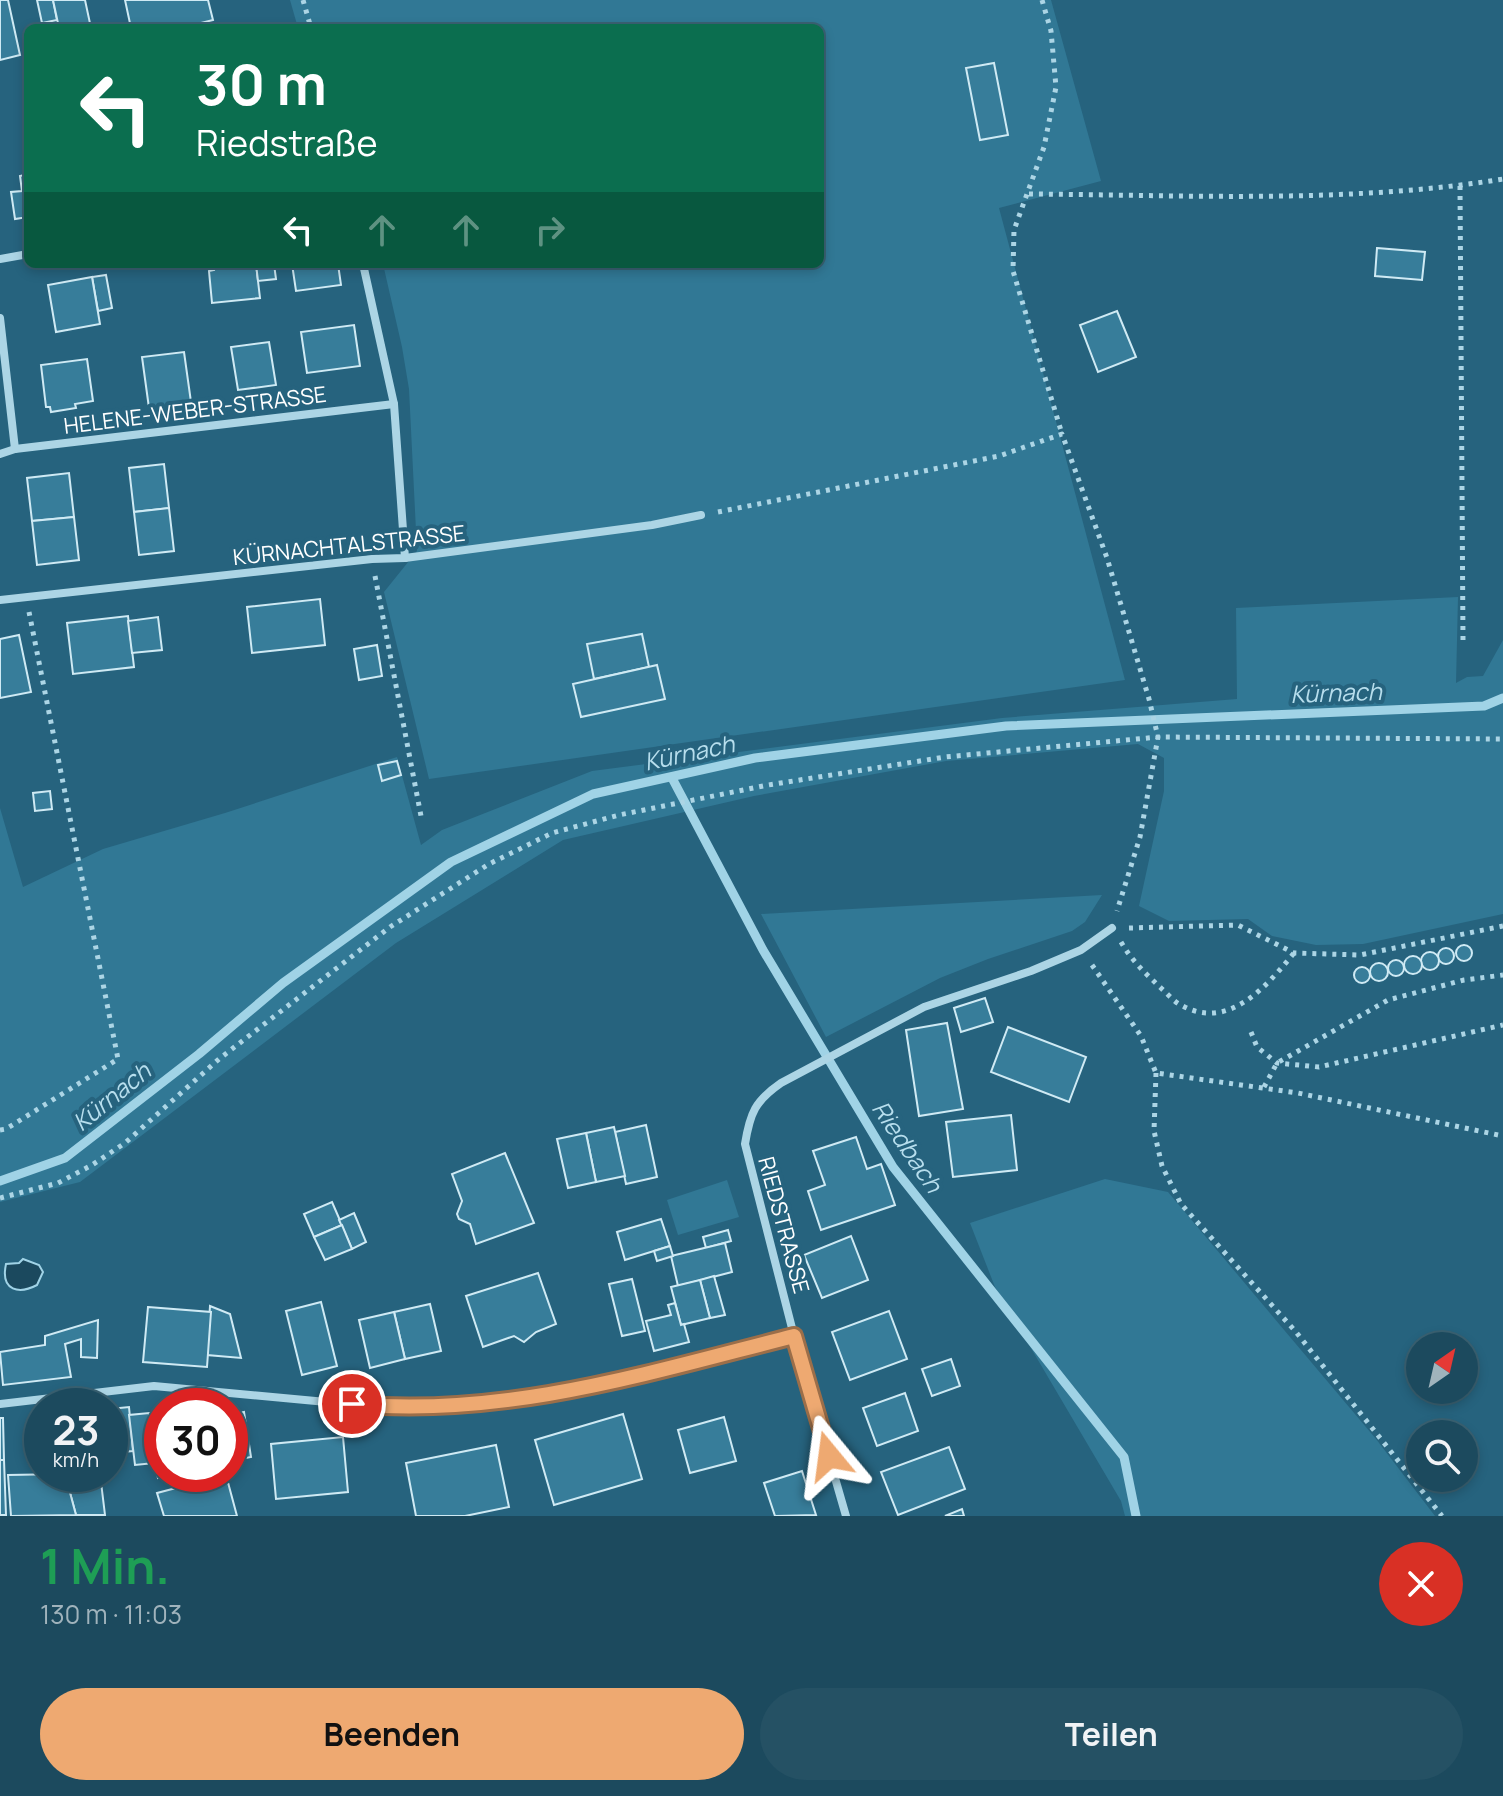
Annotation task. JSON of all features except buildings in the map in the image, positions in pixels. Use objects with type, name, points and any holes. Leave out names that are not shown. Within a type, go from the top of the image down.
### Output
[{"type":"street","points":[[0,259],[24,255]]},
{"type":"street","points":[[364,268],[394,404],[405,558]]},
{"type":"street","points":[[0,318],[15,449]]},
{"type":"street","name":"HELENE-WEBER-STRASSE","points":[[0,454],[15,449],[394,404]]},
{"type":"street","name":"KÜRNACHTALSTRASSE","points":[[0,600],[372,559],[405,558],[638,527],[701,515]]},
{"type":"street","name":"RIEDSTRASSE","points":[[846,1516],[794,1336],[745,1144],[749,1119],[761,1097],[924,1007],[1031,971],[1081,950],[1112,928]]},
{"type":"street","points":[[0,1404],[154,1386],[380,1407],[486,1405],[593,1388],[794,1336]]},
{"type":"path","points":[[303,0],[310,24]]},
{"type":"path","points":[[1042,0],[1051,31],[1056,87],[1044,147],[1014,230],[1013,271],[1062,434],[1107,558],[1158,737],[1140,837],[1112,928],[1133,961],[1180,1005],[1207,1014],[1243,1005],[1266,986],[1294,953]]},
{"type":"path","points":[[1029,194],[1298,195],[1460,186],[1503,179]]},
{"type":"path","points":[[1460,186],[1463,640]]},
{"type":"path","points":[[701,515],[999,456],[1062,434]]},
{"type":"path","points":[[372,559],[421,816]]},
{"type":"path","points":[[0,1130],[118,1059],[26,595]]},
{"type":"path","points":[[0,1198],[58,1183],[114,1150],[219,1059],[390,927],[489,864],[552,833],[719,795],[945,757],[1158,737],[1503,739]]},
{"type":"path","points":[[1112,928],[1238,925],[1294,953],[1360,955],[1503,926]]},
{"type":"path","points":[[1081,950],[1141,1036],[1156,1073],[1154,1131],[1162,1166],[1181,1204],[1296,1332],[1442,1516]]},
{"type":"path","points":[[1264,1087],[1277,1063],[1388,1000],[1464,980],[1503,975]]},
{"type":"path","points":[[1251,1032],[1257,1047],[1277,1063],[1319,1067],[1503,1025]]},
{"type":"path","points":[[1156,1073],[1264,1087],[1503,1136]]},
{"type":"shaded area","points":[[290,0],[1051,0],[1101,181],[999,208],[1125,680],[429,779],[384,592],[417,551],[409,389],[384,268],[824,268],[824,24],[297,24]]},
{"type":"shaded area","points":[[1458,597],[1456,683],[1467,677],[1483,676],[1503,640],[1503,914],[1363,944],[1316,945],[1272,936],[1248,919],[1169,921],[1139,906],[1164,791],[1164,758],[1138,744],[946,761],[754,796],[563,840],[396,943],[80,1182],[0,1202],[0,808],[23,887],[103,849],[397,757],[421,845],[442,830],[592,771],[1002,718],[1237,699],[1236,608]]},
{"type":"shaded area","points":[[1102,895],[1085,922],[1072,931],[940,978],[826,1037],[761,914]]},
{"type":"shaded area","points":[[1105,1179],[1168,1192],[1376,1439],[1406,1478],[1406,1492],[1417,1492],[1435,1516],[1125,1516],[1121,1501],[995,1287],[970,1223]]},
{"type":"shaded area","points":[[727,1180],[739,1217],[678,1235],[667,1200]]},
{"type":"shaded area","points":[[23,1259],[39,1265],[43,1272],[37,1285],[18,1290],[6,1280],[6,1264],[19,1263]]},
{"type":"waterway","name":"Kürnach","points":[[0,1181],[65,1158],[199,1054],[283,983],[451,862],[593,794],[755,758],[1006,726],[1484,706],[1503,698]]},
{"type":"waterway","name":"Riedbach","points":[[672,778],[763,950],[893,1167],[1124,1457],[1136,1516]]},
{"type":"route","points":[[352,1404],[380,1407],[486,1405],[593,1388],[794,1336],[829,1456]]}]
